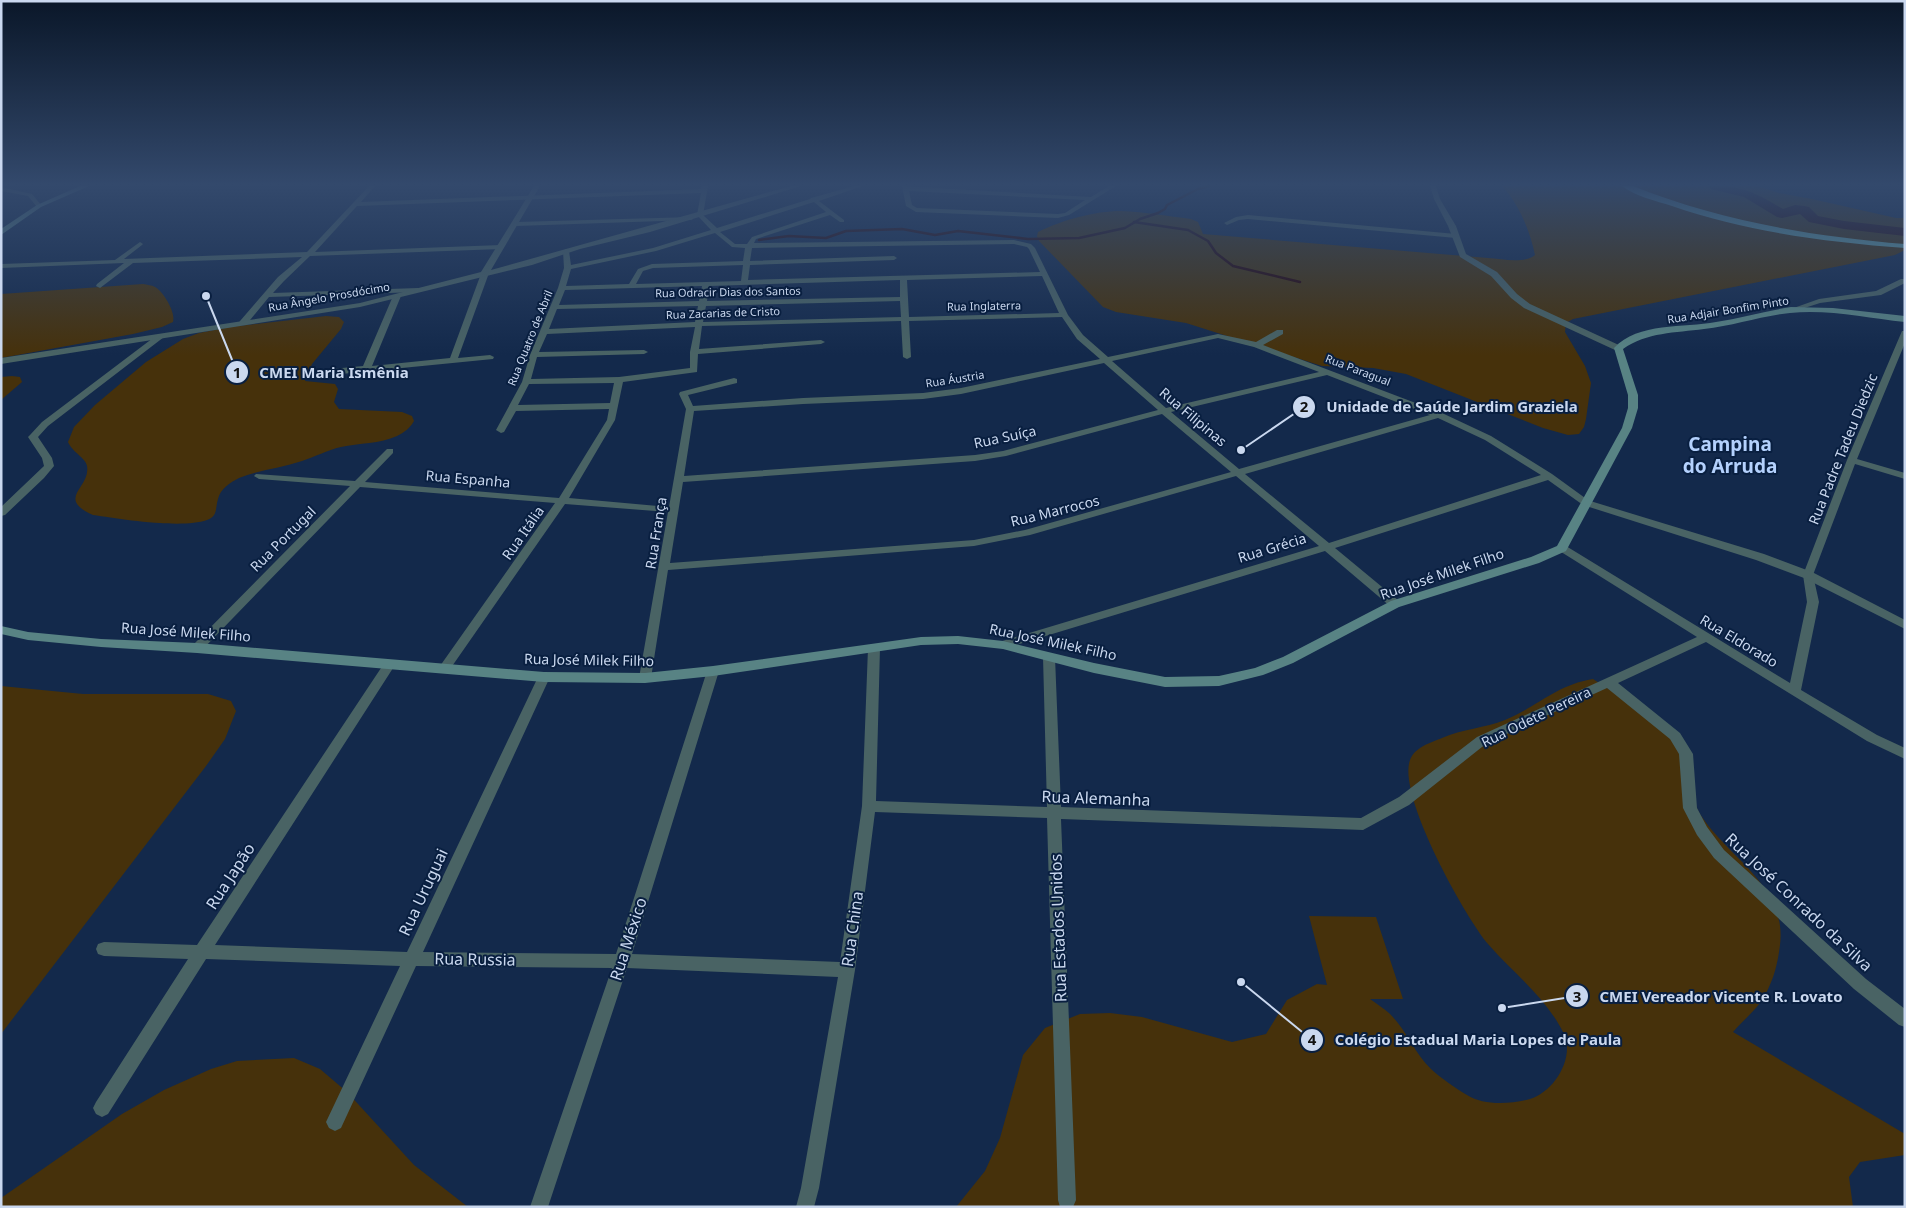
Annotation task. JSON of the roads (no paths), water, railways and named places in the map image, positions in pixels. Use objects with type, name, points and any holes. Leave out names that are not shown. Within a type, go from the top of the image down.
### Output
[{"type":"highway","points":[[1855,242],[1905,246]]},
{"type":"main road","name":"Rua Adjair Bonfim Pinto","points":[[1618,348],[1634,337],[1792,310],[1905,319]]},
{"type":"main road","points":[[1562,548],[1627,428],[1633,408],[1633,395],[1618,348]]},
{"type":"main road","name":"Rua José Milek Filho","points":[[1,630],[28,636],[83,641],[197,648],[544,677],[646,678],[714,671],[921,641],[958,640],[1003,645],[1094,668],[1165,682],[1219,681],[1258,672],[1288,660],[1395,604],[1535,560],[1562,548]]},
{"type":"street","points":[[243,323],[281,279],[320,242]]},
{"type":"street","points":[[453,360],[485,273],[505,242]]},
{"type":"street","name":"Rua Ângelo Prosdócimo","points":[[1,361],[341,309],[529,263],[598,242]]},
{"type":"street","points":[[568,268],[654,250],[679,242]]},
{"type":"street","points":[[730,242],[734,246],[749,246]]},
{"type":"street","points":[[744,282],[749,246],[751,242]]},
{"type":"street","name":"Rua Filipinas","points":[[749,246],[886,242]]},
{"type":"street","name":"Rua Filipinas","points":[[1016,242],[1028,245],[1032,248],[1064,315],[1080,336],[1105,360],[1395,604]]},
{"type":"street","points":[[1458,242],[1463,255],[1494,274],[1514,296],[1527,306],[1618,348]]},
{"type":"street","points":[[116,262],[140,244]]},
{"type":"street","points":[[1,266],[502,247]]},
{"type":"street","name":"Rua Quatro de Abril","points":[[501,430],[526,382],[534,355],[562,288],[568,268],[566,251]]},
{"type":"street","points":[[632,285],[640,270],[652,266],[894,258]]},
{"type":"street","points":[[100,286],[130,262]]},
{"type":"street","points":[[562,288],[1044,274]]},
{"type":"street","points":[[903,278],[907,357]]},
{"type":"street","points":[[1792,310],[1819,301],[1878,293],[1904,281]]},
{"type":"street","points":[[526,382],[619,380],[694,370],[694,352],[706,283]]},
{"type":"street","points":[[267,295],[418,290]]},
{"type":"street","points":[[366,368],[397,296]]},
{"type":"street","name":"Rua Odracir Dias dos Santos","points":[[554,308],[903,299]]},
{"type":"street","name":"Rua Inglaterra","points":[[904,319],[1064,315]]},
{"type":"street","name":"Rua Zacarias de Cristo","points":[[543,332],[699,324],[904,319]]},
{"type":"street","points":[[1257,345],[1280,332]]},
{"type":"street","name":"Rua Padre Tadeu Diedzic","points":[[1808,575],[1852,460],[1900,357],[1905,333]]},
{"type":"street","name":"Rua Áustria","points":[[690,409],[803,401],[923,396],[962,391],[1218,336]]},
{"type":"street","name":"Rua Paragual","points":[[1218,336],[1257,345],[1439,415],[1488,438],[1587,503]]},
{"type":"street","points":[[1,513],[41,476],[49,466],[33,437],[45,424],[160,337]]},
{"type":"street","points":[[694,352],[821,342]]},
{"type":"street","points":[[534,355],[644,352]]},
{"type":"street","points":[[321,373],[490,357]]},
{"type":"street","name":"Rua Suíça","points":[[679,478],[975,458],[1003,454],[1164,411],[1328,372]]},
{"type":"street","name":"Rua Itália","points":[[444,669],[562,501],[611,420],[619,380]]},
{"type":"street","points":[[690,409],[683,394],[734,381]]},
{"type":"street","points":[[512,408],[614,406]]},
{"type":"street","name":"Rua França","points":[[646,678],[690,409]]},
{"type":"street","name":"Rua Marrocos","points":[[665,567],[974,543],[1026,534],[1439,415]]},
{"type":"street","name":"Rua Portugal","points":[[197,648],[390,451]]},
{"type":"street","points":[[1852,460],[1905,476]]},
{"type":"street","name":"Rua Espanha","points":[[258,476],[674,510]]},
{"type":"street","name":"Rua Grécia","points":[[1003,645],[1328,547],[1548,476]]},
{"type":"street","points":[[1587,503],[1760,557],[1808,575],[1905,625]]},
{"type":"street","name":"Rua Eldorado","points":[[1562,548],[1794,692],[1872,738],[1905,754]]},
{"type":"street","points":[[1794,692],[1813,602],[1808,575]]},
{"type":"street","name":"Rua Odete Pereira","points":[[1320,824],[1363,824],[1404,801],[1482,740],[1705,638]]},
{"type":"street","name":"Rua China","points":[[805,1207],[810,1188],[847,970],[869,806],[874,648]]},
{"type":"street","name":"Rua Estados Unidos","points":[[1049,657],[1067,1200]]},
{"type":"street","name":"Rua Japão","points":[[102,1108],[200,953],[389,665]]},
{"type":"street","name":"Rua México","points":[[539,1207],[622,961],[714,671]]},
{"type":"street","name":"Rua Uruguai","points":[[335,1122],[544,677]]},
{"type":"street","name":"Rua José Conrado da Silva","points":[[1608,682],[1675,736],[1686,754],[1690,808],[1702,831],[1719,854],[1860,984],[1905,1019]]},
{"type":"street","name":"Rua Alemanha","points":[[869,806],[1320,824]]},
{"type":"street","name":"Rua Russia","points":[[104,949],[411,959],[622,961],[847,970]]},
{"type":"waterway","points":[[1209,242],[1216,253],[1233,266],[1300,282]]},
{"type":"place","name":"CMEI Maria Ismênia","points":[[206,296]]},
{"type":"place","name":"Unidade de Saúde Jardim Graziela","points":[[1241,450]]},
{"type":"place","name":"Colégio Estadual Maria Lopes de Paula","points":[[1241,982]]},
{"type":"place","name":"CMEI Vereador Vicente R. Lovato","points":[[1502,1008]]},
{"type":"district","name":"Campina do Arruda","points":[[1730,455]]}]
